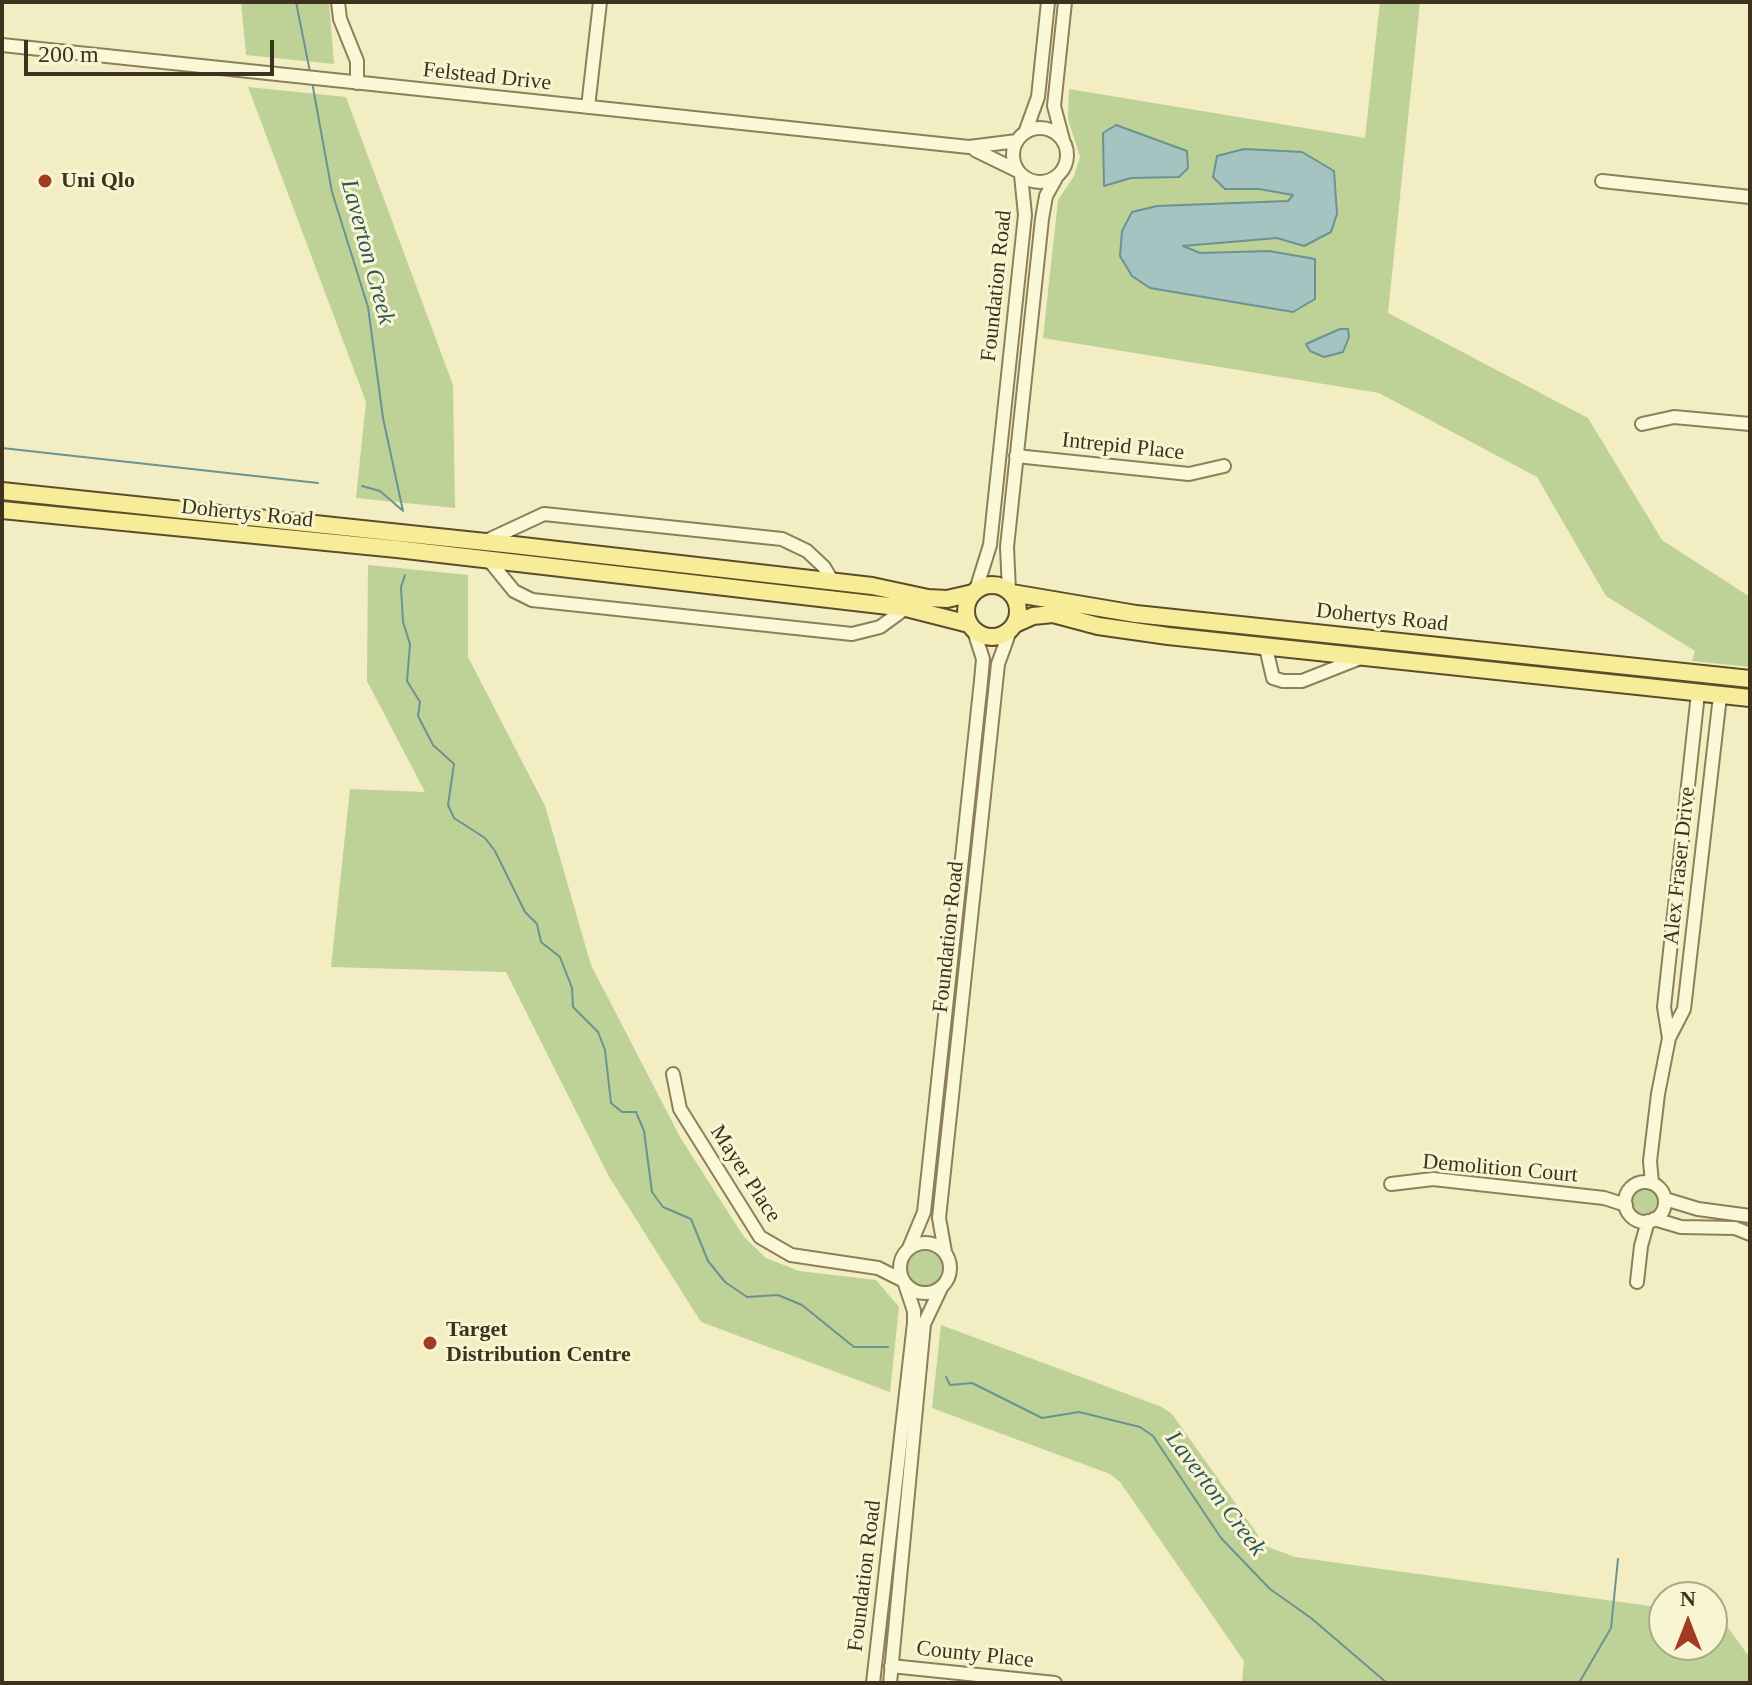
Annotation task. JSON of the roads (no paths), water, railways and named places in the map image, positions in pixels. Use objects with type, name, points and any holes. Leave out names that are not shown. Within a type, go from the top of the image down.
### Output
[{"type":"main road","name":"Dohertys Road","points":[[2,491],[486,541],[833,582],[939,599],[974,592]]},
{"type":"main road","name":"Dohertys Road","points":[[2,510],[488,559],[596,575],[906,608],[971,626]]},
{"type":"main road","points":[[996,585],[1010,592],[1018,608],[1013,626],[992,637],[971,626],[966,608],[974,592],[996,585]]},
{"type":"main road","name":"Dohertys Road","points":[[1010,592],[1103,610],[1750,698]]},
{"type":"main road","name":"Dohertys Road","points":[[1013,626],[1033,616],[1053,614],[1117,629],[1369,656],[1458,657],[1750,679]]},
{"type":"main road","points":[[1698,693],[1710,675]]},
{"type":"main road","points":[[1710,675],[1720,696]]},
{"type":"street","points":[[338,2],[340,19],[357,61],[357,83]]},
{"type":"street","points":[[588,107],[600,2]]},
{"type":"street","points":[[1048,2],[1038,97],[1013,156],[1020,173],[1038,182],[1056,178],[1067,156],[1054,106],[1065,2]]},
{"type":"street","name":"Felstead Drive","points":[[2,45],[969,147],[1021,137]]},
{"type":"street","points":[[1021,137],[1041,128],[1063,140]]},
{"type":"street","name":"Felstead Drive","points":[[969,147],[1020,173]]},
{"type":"street","name":"Foundation Road","points":[[974,592],[990,545],[1025,215],[1020,173]]},
{"type":"street","name":"Foundation Road","points":[[1010,592],[1006,561],[1016,456],[1046,196],[1056,178]]},
{"type":"street","points":[[1602,181],[1750,197]]},
{"type":"street","points":[[1017,286],[1035,288]]},
{"type":"street","points":[[1642,424],[1674,417],[1750,424]]},
{"type":"street","name":"Intrepid Place","points":[[1016,456],[1189,474],[1224,466]]},
{"type":"street","points":[[486,541],[544,514],[782,539],[807,551],[824,567],[833,582]]},
{"type":"street","points":[[488,559],[514,591],[532,600],[852,634],[880,627],[906,608]]},
{"type":"street","name":"Foundation Road","points":[[908,1249],[924,1212],[981,681],[983,659],[971,626]]},
{"type":"street","name":"Foundation Road","points":[[945,1252],[939,1218],[994,699],[1001,653],[1013,626]]},
{"type":"street","name":"Dohertys Road","points":[[1260,645],[1267,652],[1273,678],[1283,681],[1302,681],[1318,672],[1369,656]]},
{"type":"street","name":"Alex Fraser Drive","points":[[1647,1183],[1669,1038],[1664,1007],[1698,693]]},
{"type":"street","name":"Alex Fraser Drive","points":[[1669,1038],[1684,1009],[1720,696]]},
{"type":"street","points":[[1687,791],[1708,794]]},
{"type":"street","points":[[1676,896],[1696,899]]},
{"type":"street","name":"Mayer Place","points":[[673,1074],[680,1109],[760,1237],[774,1248],[803,1259],[867,1266],[904,1282]]},
{"type":"street","name":"Demolition Court","points":[[1391,1184],[1433,1179],[1626,1199]]},
{"type":"street","points":[[1750,1216],[1698,1209],[1665,1199],[1647,1183],[1626,1199],[1646,1220],[1681,1227],[1720,1227],[1750,1234]]},
{"type":"street","points":[[1646,1220],[1663,1211],[1665,1199]]},
{"type":"street","points":[[1720,1227],[1721,1211]]},
{"type":"street","points":[[1637,1282],[1646,1220]]},
{"type":"street","points":[[924,1243],[945,1252],[951,1267],[941,1288],[918,1293],[904,1282],[900,1265],[908,1249],[924,1243]]},
{"type":"street","name":"Mayer Place","points":[[867,1266],[894,1260],[908,1249]]},
{"type":"street","name":"Foundation Road","points":[[873,1683],[914,1323],[914,1311],[904,1282]]},
{"type":"street","name":"Foundation Road","points":[[890,1683],[924,1324],[941,1288]]},
{"type":"street","name":"County Place","points":[[891,1666],[1055,1683]]},
{"type":"water","points":[[1116,125],[1187,151],[1188,168],[1179,177],[1131,178],[1104,186],[1103,133]]},
{"type":"water","points":[[1244,149],[1302,152],[1334,171],[1337,214],[1331,232],[1304,246],[1277,238],[1183,246],[1200,253],[1269,251],[1315,259],[1315,299],[1293,312],[1150,288],[1132,276],[1120,256],[1122,231],[1132,212],[1157,206],[1288,201],[1293,195],[1259,189],[1225,189],[1213,177],[1217,156]]},
{"type":"water","points":[[1340,329],[1348,329],[1349,337],[1343,352],[1324,357],[1310,351],[1306,344]]},
{"type":"waterway","name":"Laverton Creek","points":[[296,2],[310,72]]},
{"type":"waterway","name":"Laverton Creek","points":[[312,82],[332,192],[368,307],[383,418],[403,511]]},
{"type":"waterway","points":[[2,448],[318,483]]},
{"type":"waterway","points":[[362,486],[380,491],[402,510]]},
{"type":"waterway","name":"Laverton Creek","points":[[405,575],[401,587],[403,622],[410,644],[407,681],[420,702],[418,716],[433,745],[454,764],[448,805],[454,818],[485,838],[495,851],[525,912],[537,924],[541,942],[560,957],[572,988],[573,1007],[598,1032],[605,1050],[611,1103],[622,1112],[636,1112],[644,1131],[652,1192],[663,1207],[691,1219],[708,1261],[725,1282],[747,1297],[778,1295],[802,1305],[854,1347],[888,1347]]},
{"type":"waterway","name":"Laverton Creek","points":[[946,1377],[950,1385],[972,1383],[1042,1418],[1079,1412],[1140,1427],[1153,1436],[1221,1538],[1270,1589],[1311,1618],[1387,1683]]},
{"type":"waterway","points":[[1579,1683],[1611,1628],[1618,1559]]},
{"type":"place","name":"Uni Qlo","points":[[45,181]]},
{"type":"place","name":"Target Distribution Centre","points":[[430,1343]]}]
